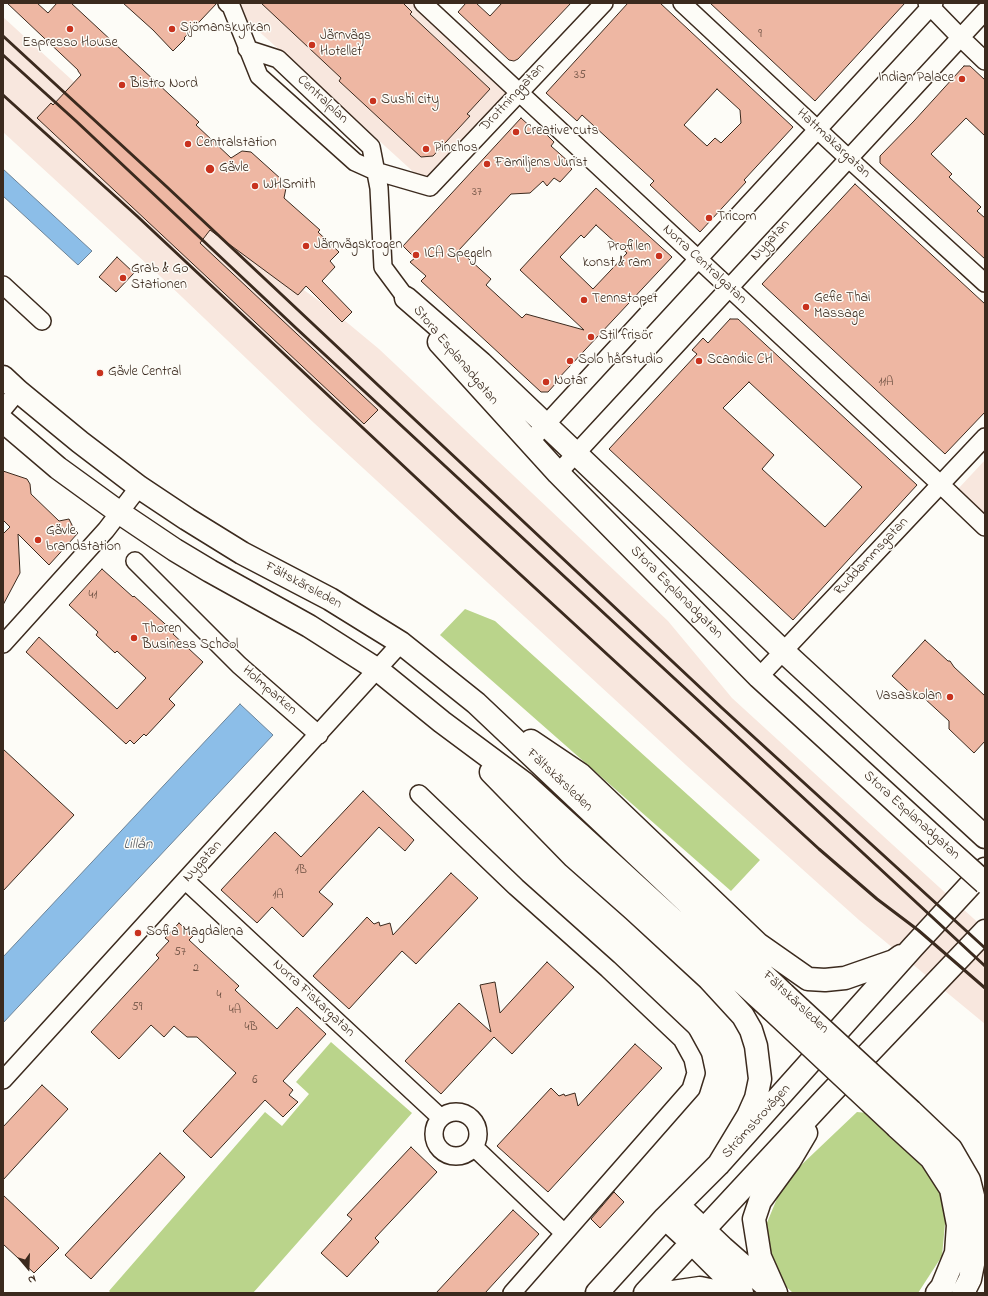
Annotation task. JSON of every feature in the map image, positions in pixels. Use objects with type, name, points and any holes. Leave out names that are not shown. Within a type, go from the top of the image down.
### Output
[{"type":"main road","name":"Stora Esplanadgatan","points":[[406,298],[481,363],[783,651],[985,837]]},
{"type":"main road","name":"Stora Esplanadgatan","points":[[406,298],[428,329],[530,443],[759,677],[985,883]]},
{"type":"main road","name":"Fältskärsleden","points":[[11,384],[80,442],[140,487],[187,519],[242,553],[330,599],[401,643],[476,703],[777,1002]]},
{"type":"main road","name":"Fältskärsleden","points":[[3,421],[58,468],[120,513],[180,553],[309,626],[378,670],[442,722],[524,783],[777,1002],[904,1119],[951,1149],[969,1180],[979,1220],[970,1279],[963,1293]]},
{"type":"main road","points":[[476,703],[580,774],[758,944],[808,979],[825,980],[846,978],[894,961],[913,947],[985,870]]},
{"type":"main road","points":[[442,722],[574,857],[709,979],[743,1016],[751,1030],[756,1046],[760,1079],[756,1098],[748,1116],[719,1164]]},
{"type":"main road","points":[[645,1293],[826,1098],[985,931]]},
{"type":"main road","name":"Strömsbrovägen","points":[[598,1293],[672,1212],[719,1164],[913,947]]},
{"type":"main road","points":[[775,1293],[760,1257],[754,1219],[760,1201],[790,1160],[826,1098]]},
{"type":"main road","name":"Fältskärsleden","points":[[904,1119],[951,1189],[958,1225],[956,1253],[942,1287],[937,1293]]},
{"type":"main road","points":[[672,1212],[698,1236],[775,1293]]},
{"type":"main road","points":[[698,1236],[742,1293]]},
{"type":"main road","points":[[666,1293],[700,1288],[724,1293]]},
{"type":"street","name":"Norra Centralgatan","points":[[423,3],[985,527]]},
{"type":"street","name":"Drottninggatan","points":[[375,171],[430,187],[604,3]]},
{"type":"street","name":"Hattmakargatan","points":[[682,3],[985,283]]},
{"type":"street","name":"Centralplan","points":[[229,4],[259,76],[355,162],[375,171]]},
{"type":"street","points":[[530,443],[818,130],[931,4],[960,37],[985,60]]},
{"type":"street","name":"Nygatan","points":[[558,473],[985,11]]},
{"type":"street","name":"Centralplan","points":[[247,49],[278,59],[371,147],[379,188],[383,267],[406,298]]},
{"type":"street","points":[[3,285],[42,321]]},
{"type":"street","points":[[3,409],[11,384]]},
{"type":"street","name":"Ruddammsgatan","points":[[759,677],[985,437]]},
{"type":"street","points":[[3,644],[120,513],[140,487]]},
{"type":"street","name":"Holmparken","points":[[135,561],[239,665],[319,735]]},
{"type":"street","name":"Nygatan","points":[[3,1080],[319,735],[401,643]]},
{"type":"street","points":[[418,794],[442,814],[516,887],[608,969],[682,1039],[693,1059],[696,1073],[691,1089],[512,1293]]},
{"type":"street","name":"Norra Fiskargatan","points":[[186,881],[441,1118]]},
{"type":"street","points":[[448,1113],[464,1113],[476,1124],[478,1131],[474,1147],[468,1152],[460,1155],[445,1153],[435,1140],[434,1132],[436,1124],[448,1113]]},
{"type":"street","points":[[474,1147],[564,1233]]},
{"type":"shaded area","points":[[233,3],[423,3],[519,92],[430,187],[231,6]]},
{"type":"shaded area","points":[[3,17],[177,176],[267,264],[332,310],[379,349],[668,621],[732,698],[985,929],[985,1024],[859,920],[686,765],[314,423],[161,277],[3,132]]},
{"type":"shaded area","points":[[985,460],[985,515],[958,489]]},
{"type":"green space","points":[[465,609],[495,621],[760,860],[731,891],[440,635]]},
{"type":"green space","points":[[331,1042],[412,1113],[253,1293],[111,1293],[109,1291],[265,1112],[282,1126],[309,1094],[296,1082]]},
{"type":"green space","points":[[857,1112],[867,1113],[931,1172],[941,1188],[946,1213],[942,1256],[918,1293],[793,1293],[781,1282],[764,1230],[778,1196],[797,1169]]},
{"type":"water","points":[[3,169],[92,251],[78,265],[3,196]]},
{"type":"water","name":"Lillån","points":[[240,704],[273,735],[3,1023],[3,957]]},
{"type":"building","points":[[7,3],[37,3],[48,13],[57,3],[71,3],[199,122],[196,125],[231,158],[242,151],[251,152],[281,179],[286,188],[284,198],[320,230],[318,232],[339,252],[330,261],[335,267],[322,281],[352,312],[342,322],[306,286],[298,295],[210,230],[200,243],[378,410],[364,424],[37,118],[51,103],[53,105],[81,75],[78,70]]},
{"type":"building","name":"Sjömanskyrkan","points":[[123,3],[217,3],[173,51],[153,30]]},
{"type":"building","points":[[261,3],[403,3],[412,12],[410,14],[490,89],[467,114],[470,116],[433,156],[421,157],[339,81],[341,78]]},
{"type":"building","points":[[466,3],[476,3],[490,16],[502,3],[571,3],[518,59],[514,61],[509,60],[458,12]]},
{"type":"building","points":[[628,3],[660,3],[793,127],[744,180],[746,182],[700,232],[650,185],[654,181],[582,115],[577,121],[546,93]],"holes":[[[717,89],[740,110],[741,123],[721,143],[715,138],[707,146],[684,125]]]},
{"type":"building","points":[[710,3],[905,3],[815,101]]},
{"type":"building","points":[[964,66],[970,66],[985,80],[985,136],[966,118],[931,154],[952,174],[949,177],[981,207],[977,211],[985,218],[985,259],[880,163],[880,156]]},
{"type":"building","points":[[521,118],[534,130],[538,126],[554,142],[551,146],[569,162],[567,164],[572,169],[560,182],[554,178],[547,186],[543,181],[530,193],[511,194],[459,250],[491,279],[486,285],[522,318],[526,314],[584,330],[520,270],[596,188],[672,257],[556,381],[557,382],[548,392],[541,392],[421,281],[426,276],[410,262],[415,258],[403,246]],"holes":[[[596,225],[627,253],[593,289],[560,257],[581,235],[584,238]]]},
{"type":"building","points":[[855,184],[985,304],[985,412],[945,454],[762,284]]},
{"type":"building","points":[[117,257],[134,273],[116,292],[99,277]]},
{"type":"building","points":[[730,319],[738,319],[917,485],[793,620],[609,449],[697,354],[692,350],[703,338],[708,343]],"holes":[[[749,382],[862,487],[825,527],[762,469],[774,455],[723,408]]]},
{"type":"building","name":"Gävle brandstation","points":[[3,471],[27,479],[30,484],[31,494],[59,521],[69,519],[74,529],[78,533],[49,565],[18,534],[20,573],[3,605],[3,534],[10,527],[3,520]]},
{"type":"building","points":[[102,569],[174,632],[173,634],[203,662],[169,699],[175,705],[146,736],[144,734],[134,744],[130,740],[126,744],[26,652],[39,637],[117,709],[146,678],[117,651],[115,653],[96,635],[98,632],[69,605]]},
{"type":"building","name":"Vasaskolan","points":[[925,640],[948,661],[950,661],[954,667],[985,696],[985,741],[974,753],[949,729],[949,721],[924,698],[917,699],[892,676]]},
{"type":"building","points":[[3,749],[74,815],[3,891]]},
{"type":"building","points":[[363,791],[414,840],[405,851],[379,827],[319,892],[333,904],[303,937],[272,907],[257,923],[221,890],[275,832],[301,857]]},
{"type":"building","points":[[451,873],[478,898],[416,964],[402,951],[349,1009],[313,976],[367,917],[374,924],[379,922],[380,926],[390,923],[393,935]]},
{"type":"building","points":[[179,923],[193,936],[189,940],[239,986],[235,990],[277,1029],[297,1007],[326,1034],[283,1081],[293,1090],[289,1095],[298,1102],[283,1117],[265,1100],[211,1158],[183,1131],[236,1073],[197,1037],[187,1037],[174,1026],[164,1037],[151,1025],[119,1059],[91,1032],[159,958],[156,955],[169,941],[165,938]]},
{"type":"building","points":[[547,962],[574,987],[512,1054],[494,1037],[441,1094],[405,1061],[459,1003],[491,1032],[480,985],[495,982],[500,1013]]},
{"type":"building","points":[[635,1044],[662,1068],[548,1192],[497,1146],[551,1088],[559,1096],[575,1093],[578,1106]]},
{"type":"building","points":[[42,1085],[68,1109],[3,1180],[3,1127]]},
{"type":"building","points":[[411,1147],[437,1172],[375,1238],[379,1242],[347,1277],[321,1253],[352,1219],[347,1215]]},
{"type":"building","points":[[160,1153],[185,1177],[91,1279],[65,1255]]},
{"type":"building","points":[[614,1192],[624,1202],[600,1228],[591,1219]]},
{"type":"building","points":[[3,1195],[59,1248],[34,1273],[3,1244]]},
{"type":"building","points":[[513,1210],[539,1234],[485,1293],[436,1293]]},
{"type":"railway","points":[[3,36],[167,187],[722,708],[985,948]]},
{"type":"railway","points":[[3,55],[76,121],[297,329],[985,966]]},
{"type":"railway","points":[[3,95],[137,216],[460,519],[819,849],[877,899],[918,930],[985,988]]},
{"type":"place","name":"Espresso House","points":[[70,29]]},
{"type":"place","name":"Sjömanskyrkan","points":[[172,29]]},
{"type":"place","name":"Järnvägs Hotellet","points":[[312,45]]},
{"type":"place","name":"Indian Palace","points":[[962,79]]},
{"type":"place","name":"Bistro Nord","points":[[122,85]]},
{"type":"place","name":"Sushi city","points":[[373,101]]},
{"type":"place","name":"Creative cuts","points":[[516,132]]},
{"type":"place","name":"Centralstation","points":[[188,144]]},
{"type":"place","name":"Pinchos","points":[[426,149]]},
{"type":"place","name":"Familjens Jurist","points":[[487,164]]},
{"type":"place","name":"Gävle","points":[[210,169]]},
{"type":"place","name":"WHSmith","points":[[255,186]]},
{"type":"place","name":"Tricom","points":[[709,218]]},
{"type":"place","name":"Järnvägskrogen","points":[[306,246]]},
{"type":"place","name":"ICA Spegeln","points":[[416,255]]},
{"type":"place","name":"Profilen konst & ram","points":[[659,256]]},
{"type":"place","name":"Grab & Go Stationen","points":[[123,278]]},
{"type":"place","name":"Tennstopet","points":[[584,300]]},
{"type":"place","name":"Gefle Thai Massage","points":[[806,307]]},
{"type":"place","name":"Stil frisör","points":[[591,337]]},
{"type":"place","name":"Solo hårstudio","points":[[570,361]]},
{"type":"place","name":"Scandic CH","points":[[699,361]]},
{"type":"place","name":"Gävle Central","points":[[100,373]]},
{"type":"place","name":"Notar","points":[[546,382]]},
{"type":"place","name":"Gävle brandstation","points":[[38,540]]},
{"type":"place","name":"Thoren Business School","points":[[134,638]]},
{"type":"place","name":"Vasaskolan","points":[[950,697]]},
{"type":"place","name":"Sofia Magdalena","points":[[138,933]]}]
